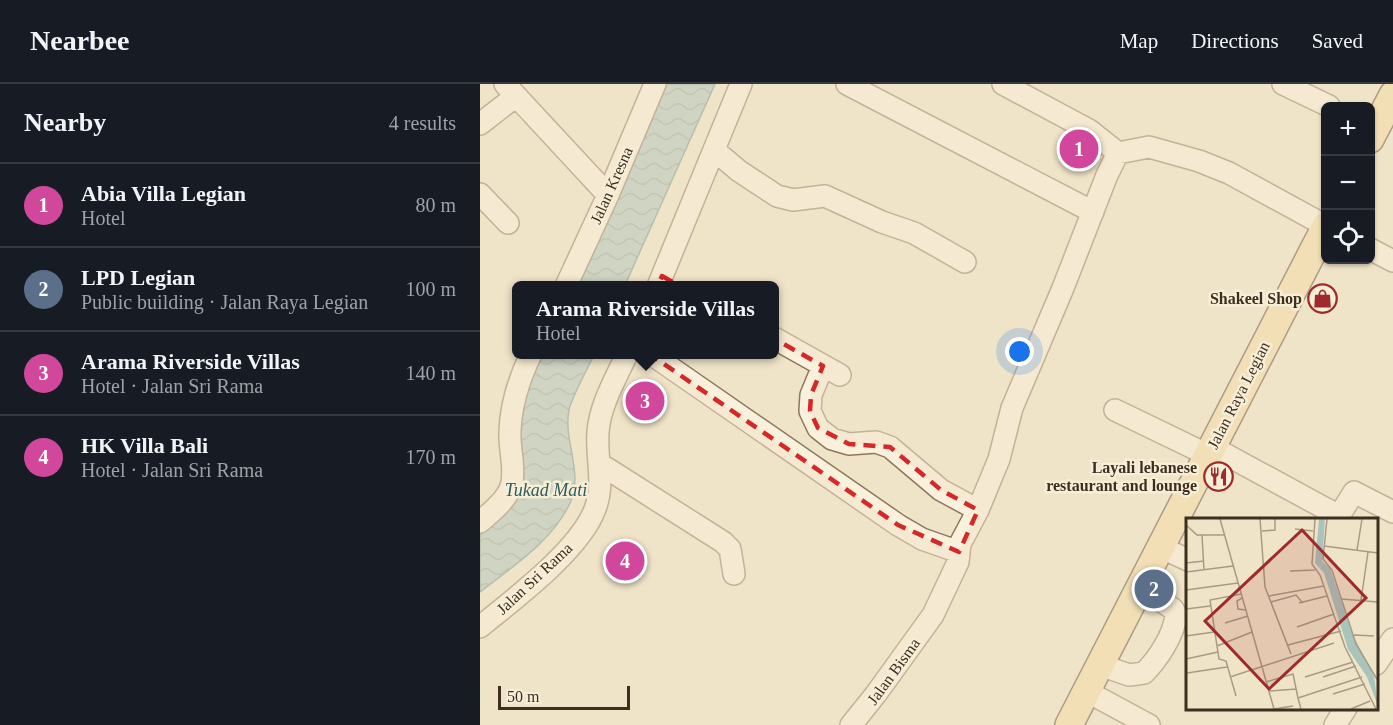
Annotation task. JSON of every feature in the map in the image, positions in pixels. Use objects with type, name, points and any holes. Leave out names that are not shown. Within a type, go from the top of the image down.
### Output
[{"type":"main road","points":[[1375,127],[1393,95]]},
{"type":"main road","name":"Jalan Raya Legian","points":[[1069,725],[1321,236]]},
{"type":"street","name":"Jalan Kresna","points":[[568,281],[608,195],[655,84]]},
{"type":"street","points":[[666,281],[714,150],[741,84]]},
{"type":"street","points":[[847,84],[1093,212]]},
{"type":"street","points":[[1003,84],[1089,130],[1118,153],[1149,147],[1199,161],[1245,182],[1321,223]]},
{"type":"street","points":[[1284,84],[1321,102]]},
{"type":"street","points":[[480,124],[510,90],[608,195]]},
{"type":"street","points":[[714,150],[777,196],[793,200],[825,196],[882,222],[914,233],[965,262]]},
{"type":"street","name":"Jalan Bisma","points":[[851,725],[933,615],[958,562],[960,544],[978,510],[999,459],[1012,408],[1118,153]]},
{"type":"street","points":[[480,194],[508,223]]},
{"type":"street","points":[[1375,251],[1393,261]]},
{"type":"street","points":[[779,341],[831,370],[811,395],[810,411],[818,428],[832,439],[849,444],[876,442],[890,447],[941,490],[978,510]]},
{"type":"street","points":[[480,522],[506,496],[512,484],[510,431],[514,398],[529,359]]},
{"type":"street","name":"Jalan Sri Rama","points":[[480,627],[540,576],[582,530],[594,510],[601,486],[598,432],[602,412],[625,359]]},
{"type":"street","points":[[658,359],[898,525],[922,539],[959,552]]},
{"type":"street","points":[[1115,411],[1210,451],[1339,516],[1354,492],[1393,512]]},
{"type":"street","points":[[600,464],[723,542],[730,549],[734,574]]},
{"type":"street","points":[[1160,547],[1186,559]]},
{"type":"street","points":[[1100,665],[1129,675],[1144,674],[1158,656],[1171,631],[1176,615],[1173,609],[1140,587]]},
{"type":"street","points":[[1378,662],[1393,639]]},
{"type":"street","points":[[1086,691],[1149,725]]},
{"type":"street","points":[[1335,725],[1345,710]]},
{"type":"highlighted area","points":[[662,276],[823,366],[811,395],[810,411],[818,428],[849,444],[890,447],[941,490],[978,510],[959,552],[898,525],[632,342]]},
{"type":"water","points":[[658,84],[715,84],[627,281],[570,281]]},
{"type":"water","name":"Tukad Mati","points":[[536,359],[592,359],[569,410],[568,433],[575,478],[571,501],[543,541],[480,592],[480,535],[505,511],[524,475],[518,436],[518,403]]},
{"type":"place","name":"Abia Villa Legian","points":[[1079,149]]},
{"type":"place","name":"Shakeel Shop","points":[[1323,298]]},
{"type":"place","name":"Arama Riverside Villas","points":[[645,401]]},
{"type":"place","name":"Layali lebanese restaurant and lounge","points":[[1218,476]]},
{"type":"place","name":"HK Villa Bali","points":[[625,561]]},
{"type":"place","name":"LPD Legian","points":[[1154,589]]}]
